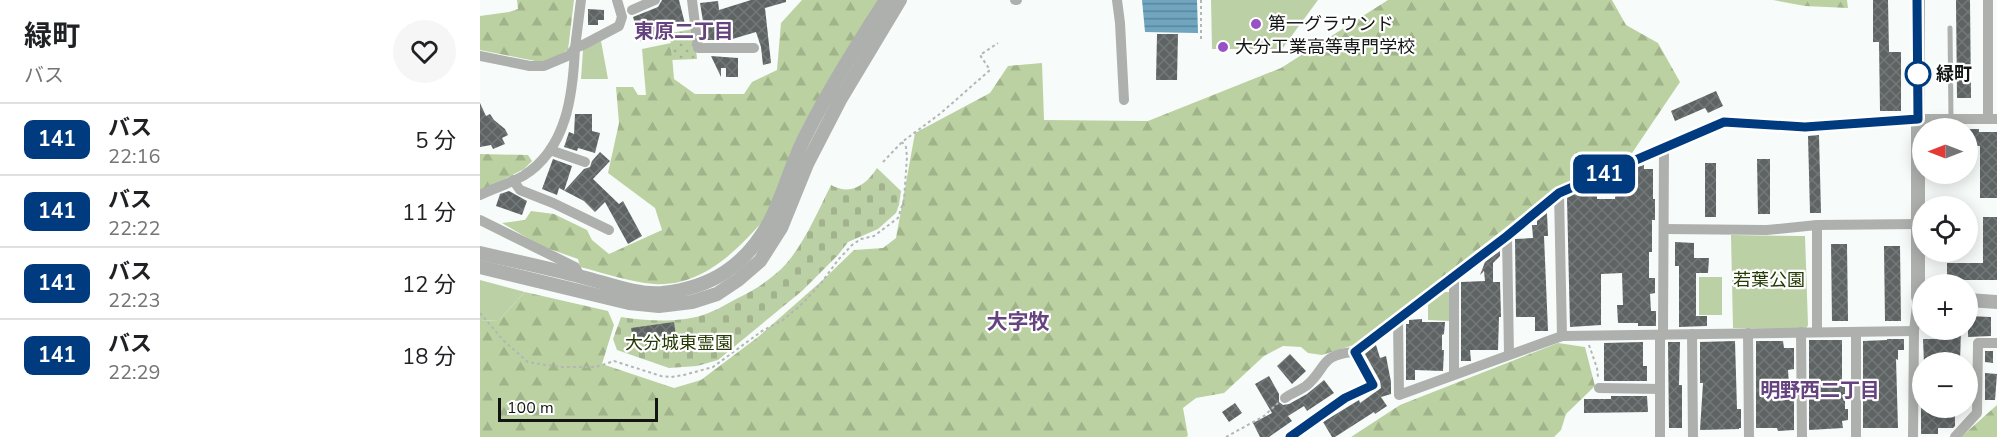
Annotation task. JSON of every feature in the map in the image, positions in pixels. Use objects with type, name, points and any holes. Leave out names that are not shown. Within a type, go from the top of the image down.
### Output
[{"type":"street","points":[[480,195],[513,180],[537,165],[550,150],[562,128],[574,76],[581,0]]},
{"type":"street","points":[[480,56],[530,66],[544,66],[570,55],[575,48],[619,26],[622,16],[617,0]]},
{"type":"street","points":[[632,10],[655,0]]},
{"type":"street","points":[[480,253],[630,290],[660,293],[693,287],[718,278],[754,246],[771,220],[804,139],[843,68],[886,0]]},
{"type":"street","points":[[480,267],[628,303],[659,306],[692,302],[717,294],[760,261],[774,240],[807,164],[840,100],[900,0]]},
{"type":"street","points":[[1116,0],[1120,23],[1124,100]]},
{"type":"street","points":[[1917,0],[1918,118]]},
{"type":"street","points":[[695,1],[698,48],[754,48]]},
{"type":"street","points":[[1978,118],[1993,118],[1991,3]]},
{"type":"street","points":[[1285,398],[1308,385],[1322,365],[1333,357],[1342,353],[1355,352],[1507,236],[1559,193],[1724,122],[1805,127],[1912,119]]},
{"type":"street","points":[[1660,437],[1664,148]]},
{"type":"street","points":[[550,150],[585,162]]},
{"type":"street","points":[[513,180],[520,190],[554,203],[609,230]]},
{"type":"street","points":[[1559,193],[1562,336]]},
{"type":"street","points":[[480,220],[575,267],[580,276]]},
{"type":"street","points":[[1664,229],[1767,230],[1817,225],[1912,224]]},
{"type":"street","points":[[1817,225],[1817,332]]},
{"type":"street","points":[[1507,236],[1509,354]]},
{"type":"street","points":[[1454,277],[1454,374]]},
{"type":"street","points":[[1978,301],[1997,302]]},
{"type":"street","points":[[1398,318],[1399,395],[1562,336],[1912,331]]},
{"type":"street","points":[[1802,332],[1802,437]]},
{"type":"street","points":[[1856,332],[1856,437]]},
{"type":"street","points":[[1748,333],[1749,437]]},
{"type":"street","points":[[1692,334],[1693,437]]},
{"type":"street","points":[[1913,437],[1914,340]]},
{"type":"street","points":[[1954,437],[1977,412],[1978,343],[1997,343]]},
{"type":"street","points":[[1290,437],[1345,398],[1373,385],[1355,352]]},
{"type":"street","points":[[1599,388],[1660,389]]},
{"type":"lane","points":[[1950,28],[1951,118]]},
{"type":"path","points":[[1201,0],[1201,39]]},
{"type":"path","points":[[884,162],[902,142],[941,113],[990,70],[981,55],[998,43]]},
{"type":"path","points":[[480,313],[504,341],[528,362],[559,367],[596,368],[614,361],[660,376],[671,377],[713,367],[762,330],[783,320],[803,303],[852,245],[861,239],[874,236],[898,218],[904,200],[907,157],[906,147],[902,142]]},
{"type":"path","points":[[1589,336],[1589,350],[1597,368],[1599,388]]},
{"type":"path","points":[[1226,437],[1264,416],[1285,398]]},
{"type":"green space","points":[[517,0],[574,0],[568,50],[548,61],[540,62],[480,50],[480,16],[518,9]]},
{"type":"green space","points":[[802,0],[885,0],[763,221],[741,245],[715,266],[686,280],[671,283],[654,284],[635,281],[580,267],[578,259],[541,246],[502,223],[525,220],[531,211],[554,214],[587,230],[592,240],[609,254],[662,230],[655,208],[608,173],[619,123],[616,87],[633,87],[638,95],[646,95],[642,49],[671,43],[674,79],[695,94],[744,94],[752,82],[777,70],[781,23]]},
{"type":"green space","name":"第一グラウンド","points":[[1211,0],[1318,0],[1282,49],[1212,49]]},
{"type":"green space","points":[[1388,0],[1612,0],[1626,25],[1658,43],[1680,82],[1630,156],[1555,189],[1357,344],[1322,355],[1308,353],[1301,347],[1283,346],[1264,356],[1224,393],[1196,398],[1183,408],[1188,436],[1186,437],[480,437],[480,321],[499,320],[525,292],[608,311],[614,325],[602,364],[674,388],[701,380],[758,337],[854,250],[883,248],[896,238],[915,133],[990,93],[1008,66],[1042,63],[1044,120],[1148,121],[1281,68]]},
{"type":"green space","points":[[1773,0],[1847,0],[1848,8],[1805,6]]},
{"type":"green space","points":[[694,29],[697,59],[672,60],[670,33]]},
{"type":"green space","points":[[601,41],[608,79],[581,79],[583,50]]},
{"type":"green space","points":[[480,154],[528,155],[532,161],[524,169],[480,192]]},
{"type":"green space","name":"大分城東霊園","points":[[877,168],[901,191],[896,213],[878,229],[848,242],[802,291],[718,360],[697,366],[669,368],[617,350],[613,339],[621,317],[641,320],[693,318],[717,309],[764,283],[785,265],[798,247],[831,185],[845,189],[857,187],[863,184]]},
{"type":"green space","name":"若葉公園","points":[[1731,235],[1805,236],[1808,325],[1806,329],[1733,328]]},
{"type":"green space","points":[[1699,277],[1722,277],[1722,315],[1699,315]]},
{"type":"green space","points":[[480,280],[525,292],[499,320],[480,321]]},
{"type":"green space","points":[[1444,292],[1451,292],[1450,321],[1428,320],[1428,304]]},
{"type":"green space","points":[[1558,343],[1585,347],[1595,386],[1566,414],[1561,430],[1554,437],[1351,437],[1400,405]]},
{"type":"green space","points":[[1997,405],[1997,437],[1961,437]]},
{"type":"water","points":[[1142,0],[1197,0],[1198,33],[1145,32]]},
{"type":"building","points":[[662,0],[679,0],[685,24],[662,27],[664,34],[641,42],[633,17],[658,7]]},
{"type":"building","points":[[751,0],[786,0],[786,2],[765,8],[771,63],[763,65],[756,32],[729,40],[706,40],[700,3],[718,1],[719,10]]},
{"type":"building","points":[[1873,0],[1888,0],[1889,52],[1901,52],[1901,111],[1880,111],[1879,42],[1873,42]]},
{"type":"building","points":[[1956,0],[1970,0],[1971,98],[1957,98]]},
{"type":"building","points":[[588,9],[604,10],[604,20],[598,20],[598,25],[588,25]]},
{"type":"building","points":[[1157,34],[1178,34],[1177,80],[1156,80]]},
{"type":"building","points":[[711,56],[738,58],[738,77],[726,77],[726,68],[721,68],[721,77]]},
{"type":"building","points":[[1716,91],[1723,106],[1708,113],[1705,108],[1675,121],[1671,111]]},
{"type":"building","points":[[480,103],[486,116],[490,114],[505,129],[508,135],[502,138],[505,144],[493,149],[491,145],[480,147]]},
{"type":"building","points":[[575,114],[592,114],[592,131],[600,133],[595,153],[564,147],[569,132],[574,134]]},
{"type":"building","points":[[1978,129],[1979,132],[1997,132],[1997,198],[1980,198],[1980,146],[1978,146]]},
{"type":"building","points":[[1819,135],[1821,213],[1810,213],[1808,136]]},
{"type":"building","points":[[600,152],[610,161],[593,179],[619,204],[623,201],[642,236],[628,244],[605,202],[595,212],[584,201],[564,191],[584,169],[590,167]]},
{"type":"building","points":[[553,159],[572,166],[564,191],[559,188],[557,195],[542,189]]},
{"type":"building","points":[[1757,159],[1770,159],[1770,214],[1758,214]]},
{"type":"building","points":[[1705,163],[1716,163],[1716,217],[1705,217]]},
{"type":"building","points":[[1644,165],[1644,169],[1653,169],[1655,220],[1652,220],[1649,278],[1655,278],[1655,293],[1650,294],[1651,311],[1656,311],[1656,326],[1618,323],[1617,305],[1623,305],[1622,273],[1601,274],[1601,325],[1570,327],[1567,198],[1575,194],[1597,193],[1597,199],[1615,199],[1616,177],[1626,172],[1635,172],[1635,168]]},
{"type":"building","points":[[509,191],[527,201],[522,215],[496,206],[500,194]]},
{"type":"building","points":[[1547,213],[1548,236],[1544,236],[1548,331],[1535,331],[1535,317],[1516,317],[1515,239],[1533,238],[1532,225],[1537,225],[1537,221]]},
{"type":"building","points":[[1983,217],[1997,217],[1997,280],[1978,280],[1978,274],[1947,274],[1947,263],[1983,263]]},
{"type":"building","points":[[1675,242],[1694,243],[1694,258],[1709,258],[1708,273],[1696,273],[1696,316],[1707,316],[1707,326],[1679,327],[1679,266],[1675,266]]},
{"type":"building","points":[[1831,244],[1847,244],[1848,321],[1832,321]]},
{"type":"building","points":[[1884,246],[1900,246],[1901,321],[1885,321]]},
{"type":"building","points":[[1500,251],[1500,256],[1493,263],[1493,282],[1500,282],[1501,317],[1499,317],[1498,350],[1470,350],[1471,361],[1461,361],[1461,282],[1485,281],[1484,271],[1480,275],[1485,262]]},
{"type":"building","points":[[1978,316],[1991,317],[1991,336],[1978,337]]},
{"type":"building","points":[[1422,319],[1422,322],[1445,322],[1442,335],[1443,371],[1415,370],[1415,380],[1406,380],[1406,324],[1409,324],[1409,320]]},
{"type":"building","points":[[674,322],[676,336],[659,338],[660,347],[646,349],[644,340],[633,342],[631,328]]},
{"type":"building","points":[[1904,339],[1904,350],[1898,350],[1898,360],[1896,359],[1898,428],[1863,428],[1863,341]]},
{"type":"building","points":[[1809,340],[1842,340],[1842,387],[1845,387],[1845,409],[1848,409],[1848,420],[1842,421],[1843,428],[1809,430]]},
{"type":"building","points":[[1923,340],[1961,340],[1960,352],[1924,352]]},
{"type":"building","points":[[1735,341],[1737,409],[1741,409],[1741,428],[1700,430],[1703,383],[1700,383],[1700,342]]},
{"type":"building","points":[[1756,341],[1783,341],[1784,348],[1794,348],[1794,369],[1788,370],[1790,401],[1794,401],[1794,430],[1778,431],[1777,428],[1756,428]]},
{"type":"building","points":[[1643,342],[1643,366],[1647,366],[1647,381],[1604,381],[1604,343]]},
{"type":"building","points":[[1668,342],[1680,342],[1679,385],[1682,385],[1682,428],[1669,428]]},
{"type":"building","points":[[1376,345],[1380,358],[1386,356],[1391,382],[1391,394],[1381,397],[1387,406],[1332,437],[1323,422],[1359,400],[1360,403],[1381,388],[1380,381],[1365,354]]},
{"type":"building","points":[[1985,351],[1993,351],[1993,363],[1985,362]]},
{"type":"building","points":[[1290,354],[1306,371],[1292,384],[1277,366]]},
{"type":"building","points":[[1985,373],[1997,374],[1995,400],[1985,400]]},
{"type":"building","points":[[1269,376],[1279,394],[1279,402],[1283,405],[1307,394],[1324,380],[1334,393],[1307,411],[1304,406],[1288,416],[1292,421],[1269,437],[1260,437],[1253,423],[1272,413],[1255,384]]},
{"type":"building","points":[[1611,396],[1647,396],[1648,412],[1584,413],[1584,399],[1611,399]]},
{"type":"building","points":[[1235,403],[1242,413],[1229,422],[1222,412]]},
{"type":"building","points":[[1921,418],[1955,418],[1953,428],[1938,428],[1938,434],[1921,434]]},
{"type":"bus line","name":"141","points":[[1290,437],[1345,398],[1373,385],[1355,352],[1507,236],[1559,193],[1724,122],[1805,127],[1918,119],[1917,0]]},
{"type":"place","name":"第一グラウンド","points":[[1256,24]]},
{"type":"place","name":"大分工業高等専門学校","points":[[1223,47]]},
{"type":"place","name":"緑町","points":[[1918,74]]},
{"type":"district","name":"東原二丁目","points":[[684,31]]},
{"type":"district","name":"大字牧","points":[[1018,322]]},
{"type":"district","name":"明野西二丁目","points":[[1820,390]]}]
